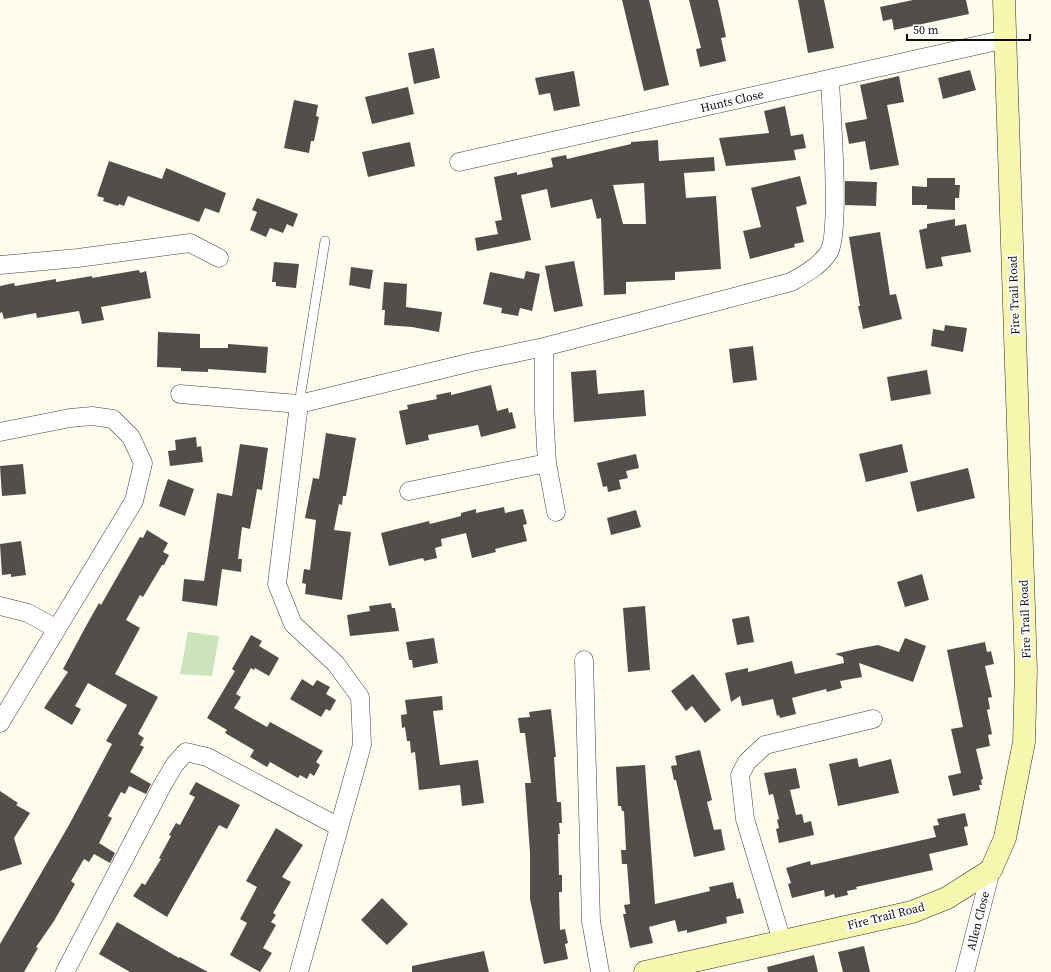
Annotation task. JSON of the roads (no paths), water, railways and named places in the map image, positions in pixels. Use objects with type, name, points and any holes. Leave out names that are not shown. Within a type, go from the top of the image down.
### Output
[{"type":"street","name":"Fire Trail Road","points":[[645,972],[694,967],[782,941],[912,912],[947,898],[991,870],[1005,838],[1024,742],[1026,670],[1004,0]]},
{"type":"street","name":"Hunts Close","points":[[459,162],[1006,39]]},
{"type":"street","points":[[180,394],[299,404],[472,362],[544,347],[791,282],[812,270],[829,252],[833,235],[835,212],[830,79]]},
{"type":"street","points":[[0,266],[78,258],[190,243],[219,258]]},
{"type":"street","points":[[544,347],[544,411],[547,463],[556,512]]},
{"type":"street","points":[[299,404],[277,584],[293,624],[336,664],[360,696],[362,745],[299,972]]},
{"type":"street","points":[[0,432],[70,418],[92,416],[113,419],[132,437],[143,463],[134,501],[0,724]]},
{"type":"street","points":[[409,491],[547,463]]},
{"type":"street","points":[[0,606],[28,614],[57,628]]},
{"type":"street","points":[[584,660],[592,921],[600,972]]},
{"type":"street","points":[[782,941],[745,818],[740,775],[748,762],[766,744],[873,720]]},
{"type":"street","points":[[65,972],[162,786],[175,764],[186,752],[207,757],[339,827]]},
{"type":"street","name":"Allen Close","points":[[965,972],[991,870]]},
{"type":"lane","points":[[299,404],[325,241]]}]
